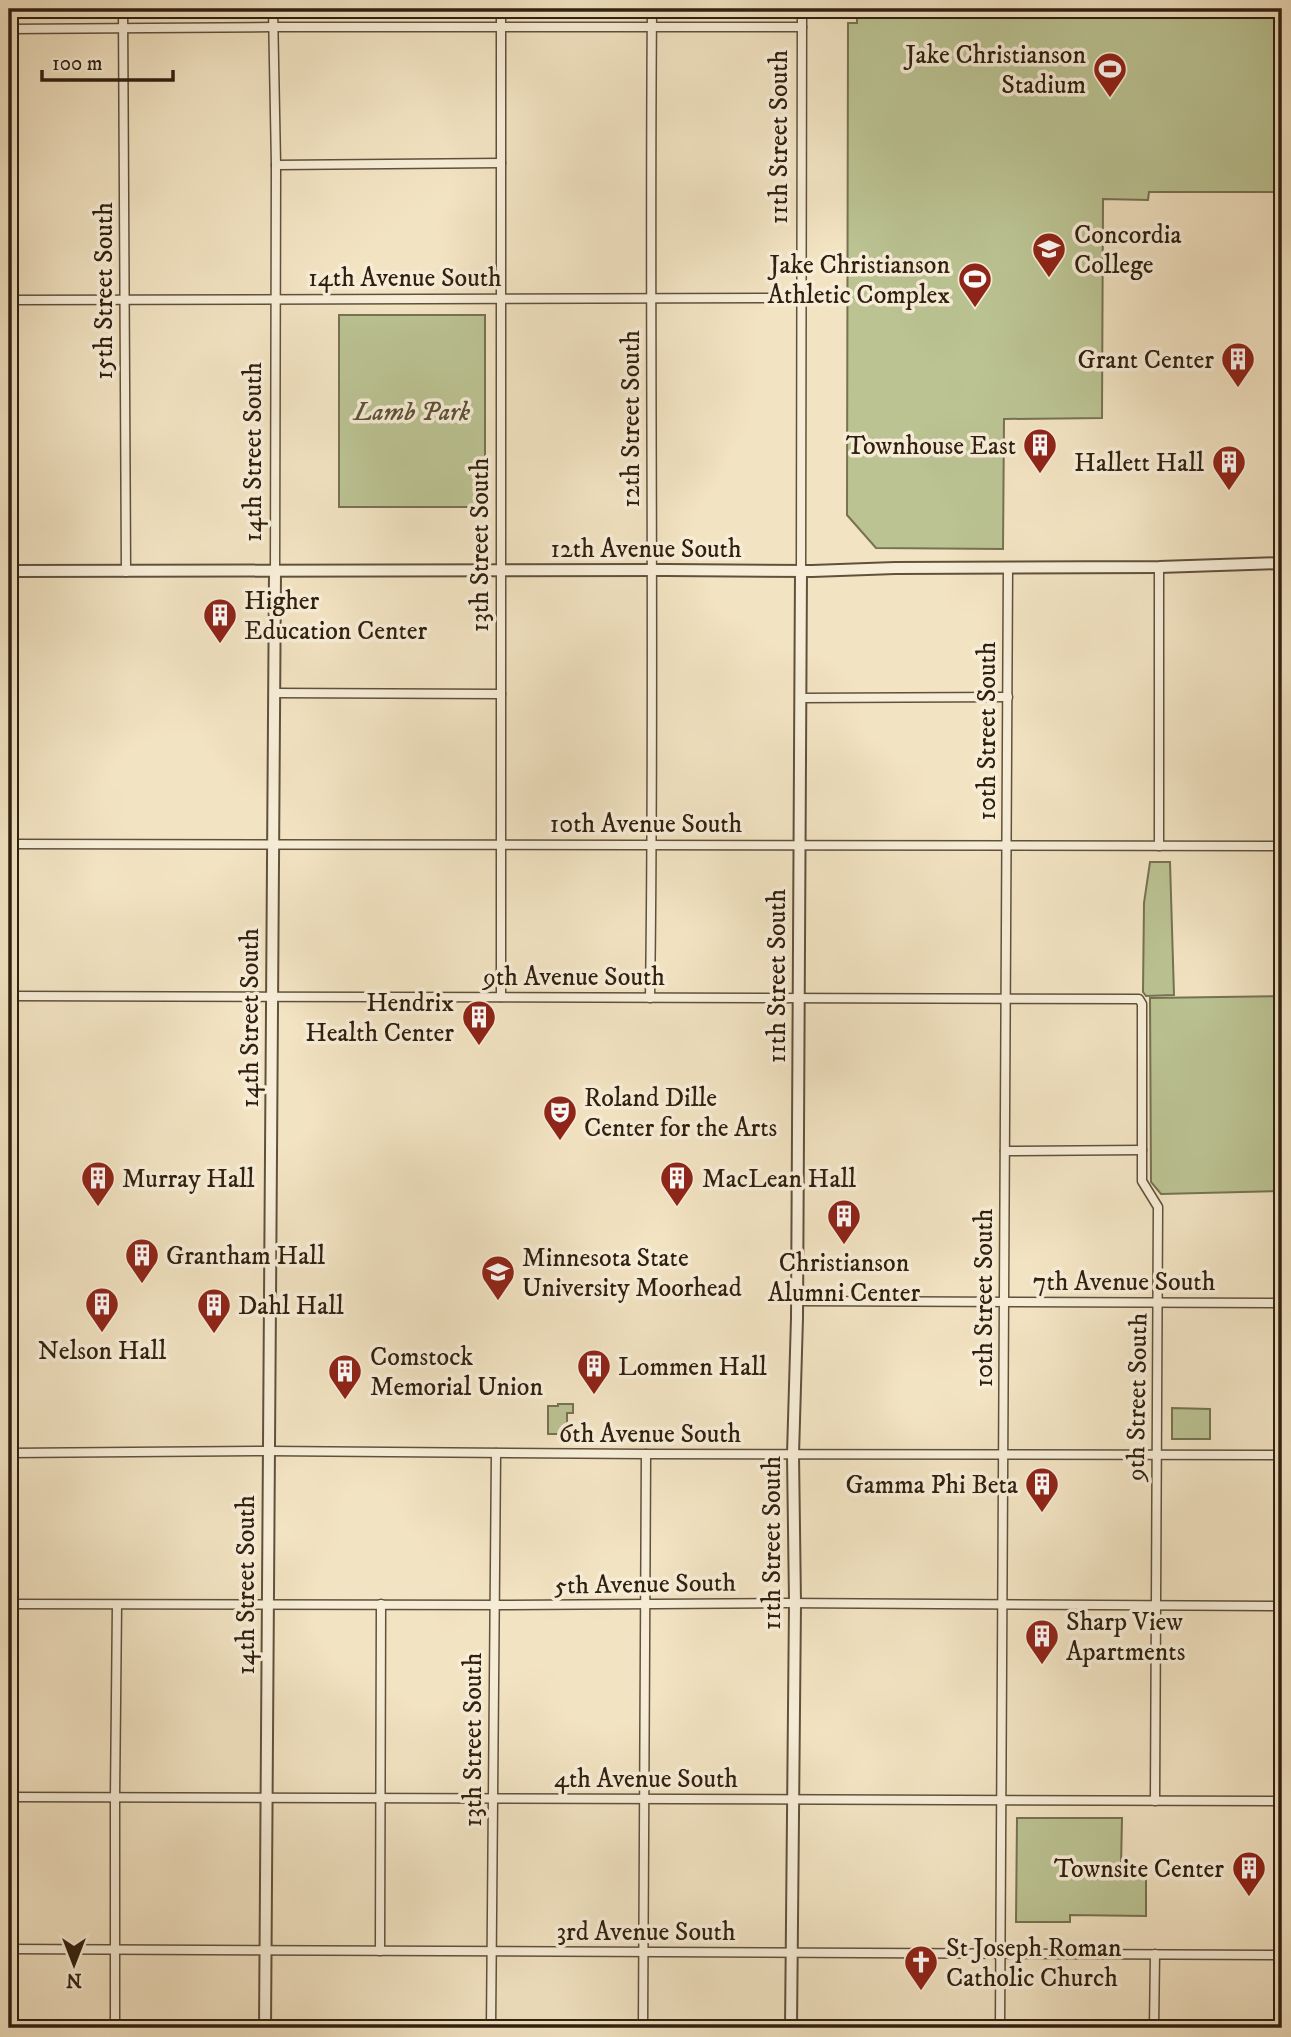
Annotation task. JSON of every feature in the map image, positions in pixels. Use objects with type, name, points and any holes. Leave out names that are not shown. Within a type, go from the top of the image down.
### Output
[{"type":"street","name":"15th Street South","points":[[124,9],[126,572]]},
{"type":"street","name":"14th Street South","points":[[265,2028],[274,844],[274,9]]},
{"type":"street","name":"13th Street South","points":[[500,997],[501,9]]},
{"type":"street","name":"12th Street South","points":[[650,998],[653,844],[650,298],[652,9]]},
{"type":"street","name":"11th Street South","points":[[791,2028],[795,1603],[793,1454],[797,1301],[801,698],[802,9]]},
{"type":"street","points":[[9,29],[802,27]]},
{"type":"street","points":[[276,165],[501,163]]},
{"type":"street","name":"14th Avenue South","points":[[9,300],[801,298]]},
{"type":"street","name":"12th Avenue South","points":[[9,571],[861,571],[895,568],[1159,567],[1282,563]]},
{"type":"street","name":"10th Street South","points":[[1000,2028],[1008,567]]},
{"type":"street","points":[[1159,567],[1159,846]]},
{"type":"street","points":[[274,693],[501,694]]},
{"type":"street","points":[[801,698],[1008,697]]},
{"type":"street","name":"10th Avenue South","points":[[9,844],[1282,846]]},
{"type":"street","name":"9th Avenue South","points":[[9,996],[1139,999]]},
{"type":"street","name":"9th Street South","points":[[1139,999],[1142,1004],[1142,1181],[1158,1207],[1155,1801]]},
{"type":"street","points":[[1005,1151],[1142,1150]]},
{"type":"street","name":"7th Avenue South","points":[[797,1301],[1282,1303]]},
{"type":"street","name":"6th Avenue South","points":[[9,1453],[269,1451],[1282,1455]]},
{"type":"street","name":"13th Street South","points":[[491,2028],[496,1453]]},
{"type":"street","points":[[643,2028],[646,1454]]},
{"type":"street","name":"5th Avenue South","points":[[9,1604],[795,1603],[1282,1606]]},
{"type":"street","points":[[380,1951],[381,1604]]},
{"type":"street","points":[[115,2028],[117,1605]]},
{"type":"street","name":"4th Avenue South","points":[[9,1797],[1282,1801]]},
{"type":"street","name":"3rd Avenue South","points":[[9,1949],[1282,1955]]},
{"type":"street","points":[[1154,2028],[1155,1954]]},
{"type":"green space","name":"Jake Christianson Athletic Complex","points":[[857,9],[1279,9],[1280,192],[1149,192],[1148,200],[1103,199],[1102,418],[1004,419],[1003,549],[876,548],[847,515],[848,23],[857,23]]},
{"type":"green space","name":"Lamb Park","points":[[339,315],[485,315],[485,507],[339,507]]},
{"type":"green space","points":[[1150,862],[1170,862],[1174,995],[1146,996],[1143,992],[1144,903]]},
{"type":"green space","points":[[1282,996],[1282,1191],[1161,1194],[1151,1182],[1150,998]]},
{"type":"green space","points":[[573,1404],[573,1413],[567,1413],[567,1434],[548,1434],[548,1406]]},
{"type":"green space","points":[[1172,1408],[1210,1409],[1210,1439],[1172,1439]]},
{"type":"green space","points":[[1017,1818],[1122,1818],[1121,1867],[1146,1867],[1146,1916],[1070,1915],[1070,1922],[1016,1922]]},
{"type":"place","name":"Jake Christianson Stadium","points":[[1110,99]]},
{"type":"place","name":"Concordia College","points":[[1049,279]]},
{"type":"place","name":"Jake Christianson Athletic Complex","points":[[975,309]]},
{"type":"place","name":"Grant Center","points":[[1238,389]]},
{"type":"place","name":"Townhouse East","points":[[1040,475]]},
{"type":"place","name":"Hallett Hall","points":[[1229,492]]},
{"type":"place","name":"Higher Education Center","points":[[220,645]]},
{"type":"place","name":"Hendrix Health Center","points":[[479,1047]]},
{"type":"place","name":"Roland Dille Center for the Arts","points":[[560,1142]]},
{"type":"place","name":"Murray Hall","points":[[98,1208]]},
{"type":"place","name":"MacLean Hall","points":[[677,1208]]},
{"type":"place","name":"Christianson Alumni Center","points":[[844,1246]]},
{"type":"place","name":"Grantham Hall","points":[[142,1285]]},
{"type":"place","name":"Minnesota State University Moorhead","points":[[498,1302]]},
{"type":"place","name":"Nelson Hall","points":[[102,1334]]},
{"type":"place","name":"Dahl Hall","points":[[214,1335]]},
{"type":"place","name":"Lommen Hall","points":[[594,1396]]},
{"type":"place","name":"Comstock Memorial Union","points":[[345,1401]]},
{"type":"place","name":"Gamma Phi Beta","points":[[1042,1514]]},
{"type":"place","name":"Sharp View Apartments","points":[[1042,1666]]},
{"type":"place","name":"Townsite Center","points":[[1249,1898]]},
{"type":"place","name":"St Joseph Roman Catholic Church","points":[[921,1992]]}]
